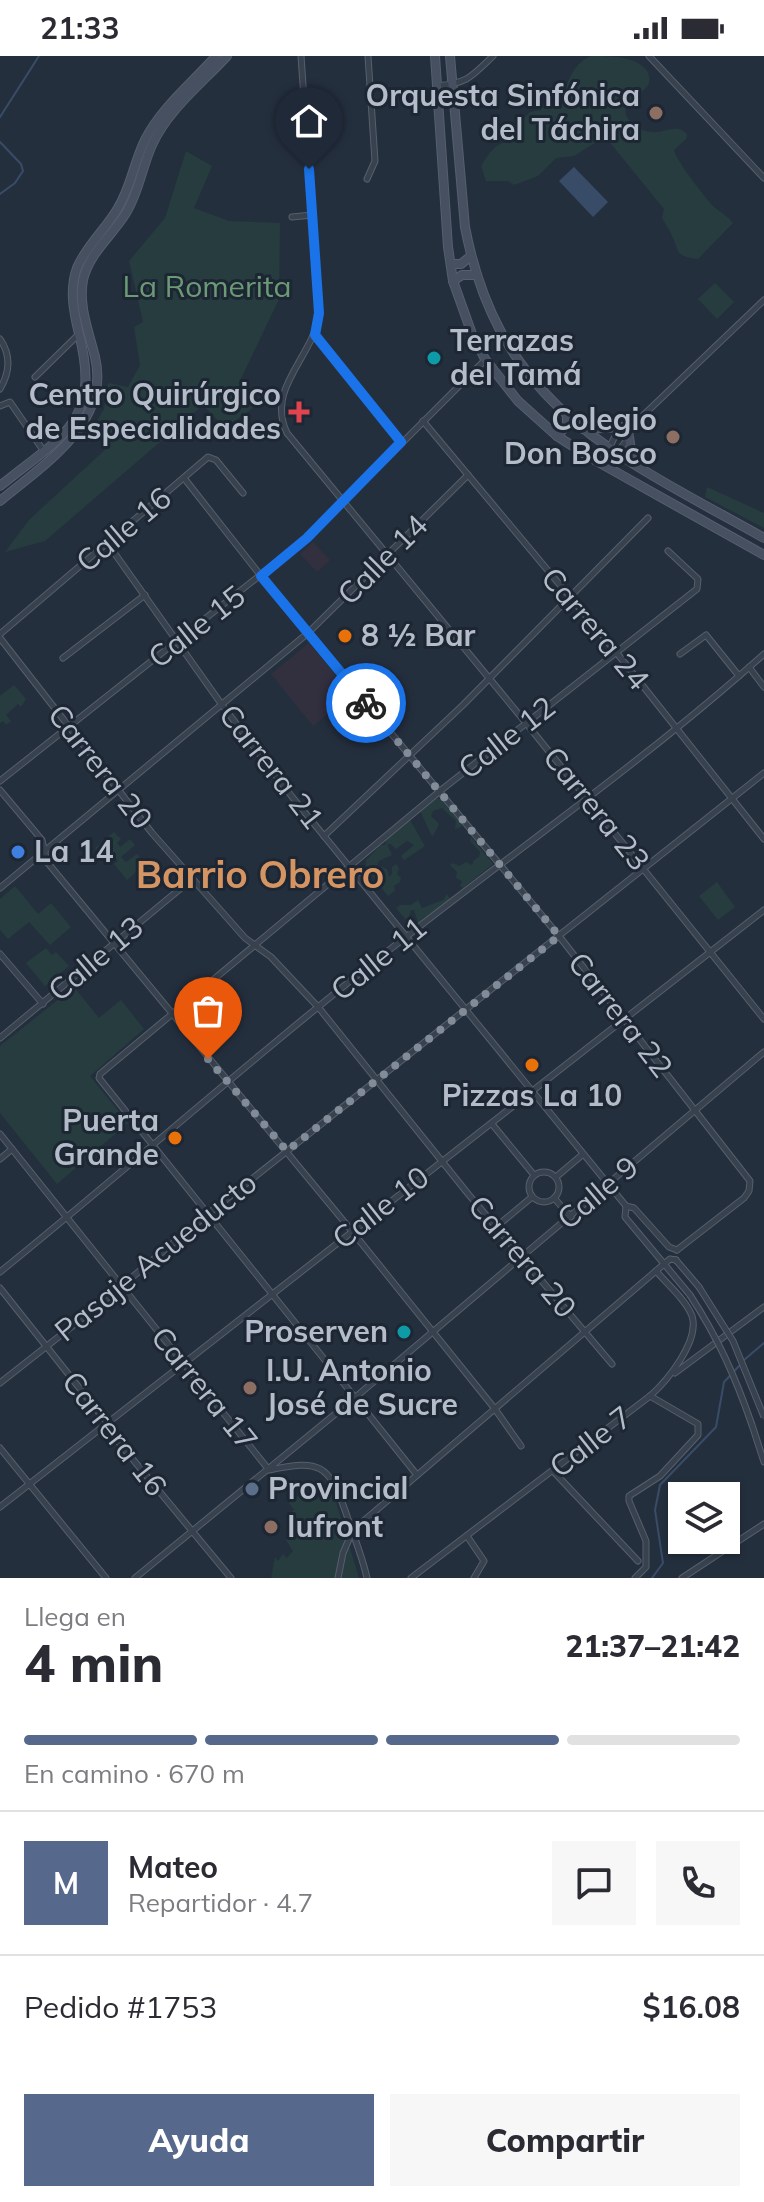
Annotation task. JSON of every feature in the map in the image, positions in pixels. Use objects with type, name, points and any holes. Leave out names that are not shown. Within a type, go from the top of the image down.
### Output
[{"type":"main road","points":[[0,486],[63,435],[82,408],[88,384],[87,361],[73,308],[77,268],[121,203],[144,141],[156,121],[216,56]]},
{"type":"main road","points":[[0,501],[65,447],[85,421],[98,384],[83,311],[82,289],[88,266],[125,214],[152,144],[162,128],[227,56]]},
{"type":"main road","points":[[435,56],[453,281],[472,334],[485,359],[518,401],[557,436],[764,555]]},
{"type":"main road","points":[[450,56],[465,227],[471,256],[495,323],[512,353],[567,417],[611,450],[764,538]]},
{"type":"main road","points":[[451,264],[461,264],[471,256]]},
{"type":"main road","points":[[453,281],[462,275],[477,275]]},
{"type":"main road","points":[[557,436],[567,425],[567,417]]},
{"type":"main road","points":[[583,429],[627,427]]},
{"type":"main road","points":[[629,437],[633,464]]},
{"type":"street","points":[[301,56],[319,313],[315,335],[401,442]]},
{"type":"street","points":[[367,179],[375,161],[368,56]]},
{"type":"street","points":[[437,86],[469,78],[493,56]]},
{"type":"street","points":[[649,56],[764,178]]},
{"type":"street","points":[[292,217],[312,215]]},
{"type":"street","points":[[602,464],[611,450],[611,441],[764,300]]},
{"type":"street","points":[[758,305],[764,311]]},
{"type":"street","points":[[35,377],[79,334]]},
{"type":"street","name":"Carrera 23","points":[[315,335],[297,362],[283,394],[281,411],[287,433],[587,797],[764,1019]]},
{"type":"street","points":[[0,339],[7,352],[9,367],[0,389]]},
{"type":"street","name":"Calle 15","points":[[0,781],[307,538],[485,359]]},
{"type":"street","points":[[0,406],[10,402],[43,450]]},
{"type":"street","name":"Carrera 24","points":[[423,421],[616,652],[764,839]]},
{"type":"street","points":[[611,450],[620,449],[629,437],[627,427]]},
{"type":"street","name":"Calle 16","points":[[0,636],[208,457],[213,457],[243,493]]},
{"type":"street","name":"Calle 14","points":[[0,888],[308,633],[468,475]]},
{"type":"street","name":"Carrera 22","points":[[184,478],[261,576],[559,936],[750,1181],[744,1198],[677,1250]]},
{"type":"street","points":[[324,836],[410,756],[648,518]]},
{"type":"street","name":"Carrera 21","points":[[108,544],[222,705],[324,836],[607,1186],[626,1206],[634,1208],[669,1247],[677,1250]]},
{"type":"street","name":"Calle 12","points":[[152,1143],[99,1078],[105,1069],[440,791],[697,589],[698,579],[668,551]]},
{"type":"street","points":[[63,658],[145,595]]},
{"type":"street","points":[[680,654],[706,635],[739,676]]},
{"type":"street","name":"Carrera 20","points":[[0,636],[118,791],[192,879],[319,1008],[441,1161],[612,1364]]},
{"type":"street","name":"Calle 11","points":[[0,1272],[226,1081],[676,727],[764,654]]},
{"type":"street","points":[[749,667],[764,687]]},
{"type":"street","name":"Pasaje Acueducto","points":[[0,1383],[209,1213],[764,773]]},
{"type":"street","points":[[0,790],[42,840],[47,862],[287,1151],[495,1409],[521,1446]]},
{"type":"street","name":"Calle 13","points":[[0,1038],[192,879]]},
{"type":"street","name":"Calle 10","points":[[0,1507],[764,910]]},
{"type":"street","points":[[0,954],[43,1004]]},
{"type":"street","name":"Calle 9","points":[[135,1578],[269,1470],[764,1052]]},
{"type":"street","points":[[492,1124],[534,1175]]},
{"type":"street","name":"Carrera 17","points":[[0,1134],[269,1470],[303,1464],[324,1471],[339,1489],[367,1578]]},
{"type":"street","points":[[152,1143],[417,1475]]},
{"type":"street","points":[[0,1159],[12,1149]]},
{"type":"street","points":[[556,1177],[582,1155]]},
{"type":"street","points":[[548,1171],[556,1177],[559,1190],[554,1198],[543,1202],[532,1197],[528,1186],[534,1175],[548,1171]]},
{"type":"street","points":[[496,1227],[532,1197]]},
{"type":"street","points":[[554,1198],[571,1217]]},
{"type":"street","name":"Carrera 21","points":[[626,1206],[625,1217],[690,1295],[721,1344],[764,1462]]},
{"type":"street","points":[[676,1260],[677,1250]]},
{"type":"street","points":[[338,1578],[343,1553],[353,1530],[670,1259],[676,1260],[699,1287],[733,1341],[764,1418]]},
{"type":"street","name":"Calle 7","points":[[411,1578],[650,1396],[671,1376],[689,1343],[693,1317],[656,1271]]},
{"type":"street","name":"Carrera 16","points":[[0,1288],[108,1424],[135,1463],[231,1578]]},
{"type":"street","points":[[671,1376],[764,1307]]},
{"type":"street","points":[[635,1578],[646,1567],[646,1541],[629,1496],[660,1476],[698,1435],[698,1424],[650,1396]]},
{"type":"street","points":[[0,1448],[106,1578]]},
{"type":"street","points":[[553,1471],[638,1561]]},
{"type":"street","points":[[682,1578],[764,1524]]},
{"type":"street","points":[[467,1536],[484,1561],[474,1578]]},
{"type":"shaded area","points":[[313,542],[330,560],[317,572],[300,554]]},
{"type":"shaded area","points":[[309,643],[351,694],[313,726],[271,674]]},
{"type":"green space","points":[[591,56],[630,60],[647,71],[649,83],[627,105],[626,115],[631,122],[648,132],[675,129],[687,134],[674,150],[676,155],[710,203],[733,223],[698,259],[679,252],[662,218],[664,209],[607,139],[574,156],[556,158],[538,176],[514,185],[508,181],[486,181],[481,166],[491,152],[502,143],[513,140],[518,125],[530,112],[541,110],[548,93],[557,84],[566,88],[575,69]]},
{"type":"green space","name":"La Romerita","points":[[186,151],[212,166],[194,208],[229,221],[280,223],[279,299],[239,383],[253,408],[225,428],[203,405],[45,541],[5,552],[29,520],[109,446],[92,429],[104,409],[108,383],[128,387],[140,365],[134,327],[143,322],[129,261],[165,218]]},
{"type":"green space","points":[[715,283],[734,302],[717,319],[698,299]]},
{"type":"green space","points":[[707,487],[764,513],[764,528],[705,497]]},
{"type":"green space","points":[[14,685],[26,699],[21,707],[18,704],[6,715],[11,721],[6,725],[3,721],[0,723],[0,696]]},
{"type":"green space","points":[[435,798],[441,799],[462,824],[461,827],[455,829],[456,821],[442,808],[433,811],[431,816],[439,824],[433,836],[431,834],[420,811]]},
{"type":"green space","points":[[410,820],[425,846],[404,860],[401,856],[414,845],[407,841],[396,849],[387,844],[392,855],[377,865],[387,869],[389,877],[396,864],[399,868],[397,874],[401,878],[394,886],[395,891],[388,896],[366,868],[366,860],[386,844],[385,839]]},
{"type":"green space","points":[[114,832],[121,839],[117,843],[120,847],[130,839],[135,845],[121,857],[126,862],[137,854],[145,864],[127,880],[114,864],[118,861],[112,854],[105,859],[95,848]]},
{"type":"green space","points":[[471,837],[493,864],[463,888],[460,886],[462,881],[456,878],[457,872],[450,865],[459,866],[466,862],[472,865],[479,857],[480,852],[470,841]]},
{"type":"green space","points":[[717,882],[735,907],[718,920],[699,896]]},
{"type":"green space","points":[[15,886],[38,914],[51,903],[71,927],[50,945],[29,922],[8,939],[0,930],[0,899]]},
{"type":"green space","points":[[447,894],[451,901],[419,925],[414,910],[411,910],[409,917],[414,922],[411,926],[396,908],[418,900],[422,908],[443,900]]},
{"type":"green space","points":[[46,948],[52,955],[56,952],[69,966],[45,986],[26,963]]},
{"type":"green space","points":[[74,987],[99,1018],[121,1000],[144,1029],[90,1076],[128,1123],[57,1184],[0,1113],[0,1046]]},
{"type":"green space","points":[[329,1488],[359,1578],[271,1578],[275,1557],[278,1561],[283,1554],[287,1558],[293,1551],[286,1540],[293,1531],[287,1516],[294,1510],[289,1503],[308,1493],[316,1500]]},
{"type":"water","points":[[574,167],[608,202],[593,217],[559,181]]},
{"type":"waterway","points":[[0,117],[39,56]]},
{"type":"waterway","points":[[0,142],[21,164],[23,171],[15,183],[0,194]]},
{"type":"waterway","points":[[744,1360],[764,1343]]},
{"type":"waterway","points":[[652,1578],[663,1563],[655,1510],[660,1485],[716,1427],[724,1382],[740,1365]]},
{"type":"way so far","points":[[208,1059],[287,1151],[559,936],[366,703]]},
{"type":"place","name":"Orquesta Sinfónica del Táchira","points":[[656,113]]},
{"type":"place","name":"Terrazas del Tamá","points":[[434,358]]},
{"type":"place","name":"Centro Quirúrgico de Especialidades","points":[[299,412]]},
{"type":"place","name":"Colegio Don Bosco","points":[[673,437]]},
{"type":"place","name":"8 ½ Bar","points":[[345,636]]},
{"type":"place","name":"La 14","points":[[18,852]]},
{"type":"place","name":"Pizzas La 10","points":[[532,1065]]},
{"type":"place","name":"Puerta Grande","points":[[175,1138]]},
{"type":"place","name":"Proserven","points":[[404,1332]]},
{"type":"place","name":"I.U. Antonio José de Sucre","points":[[250,1388]]},
{"type":"place","name":"Provincial","points":[[252,1489]]},
{"type":"place","name":"Iufront","points":[[271,1527]]},
{"type":"district","name":"Barrio Obrero","points":[[260,875]]},
{"type":"route","points":[[309,169],[319,313],[315,335],[401,442],[307,538],[261,576],[366,703]]}]
